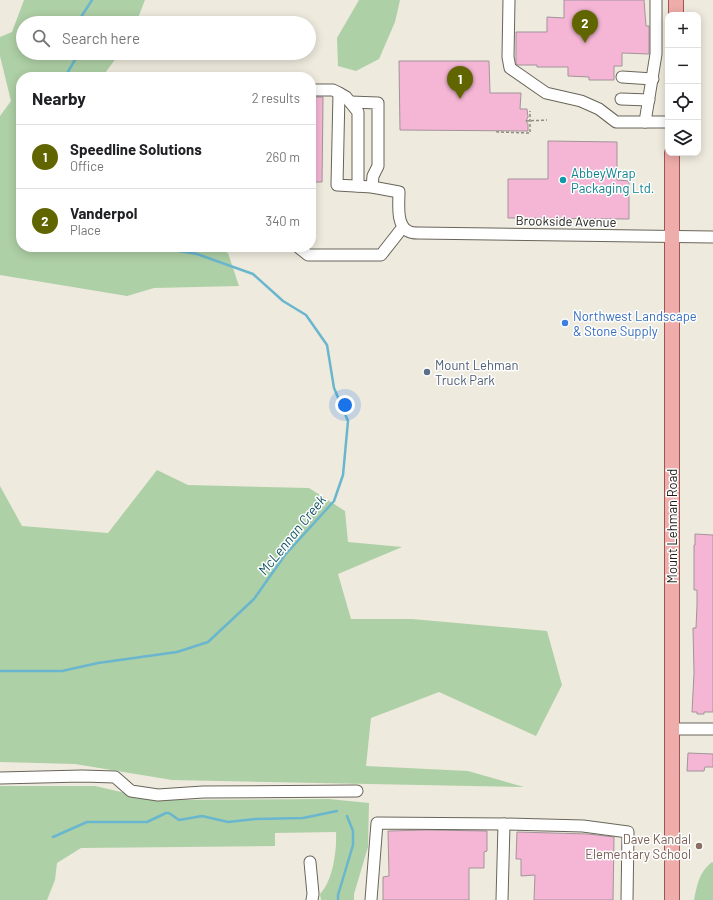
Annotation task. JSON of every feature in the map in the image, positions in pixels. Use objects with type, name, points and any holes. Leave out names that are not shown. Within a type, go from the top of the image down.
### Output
[{"type":"main road","points":[[676,0],[676,12]]},
{"type":"main road","name":"Mount Lehman Road","points":[[672,156],[672,900]]},
{"type":"street","points":[[509,0],[508,57],[510,68],[546,93],[581,101],[599,109],[616,122],[665,122]]},
{"type":"street","points":[[645,122],[656,54],[656,0]]},
{"type":"street","points":[[622,77],[652,79]]},
{"type":"street","points":[[316,90],[333,90],[339,93],[346,97],[358,112],[358,186]]},
{"type":"street","points":[[304,252],[308,255],[381,256],[403,227],[400,212],[399,192],[372,187],[337,185],[339,93]]},
{"type":"street","points":[[621,99],[649,100]]},
{"type":"street","points":[[350,102],[378,103],[378,166],[373,176],[372,187]]},
{"type":"street","name":"Brookside Avenue","points":[[403,227],[409,232],[418,233],[713,237]]},
{"type":"street","points":[[672,730],[713,730]]},
{"type":"street","points":[[0,778],[82,776],[115,777],[131,791],[158,795],[203,792],[357,791]]},
{"type":"street","points":[[371,900],[377,823],[583,826],[628,832],[628,900]]},
{"type":"street","points":[[502,900],[504,824]]},
{"type":"street","points":[[310,862],[313,894],[312,900]]},
{"type":"path","points":[[497,131],[530,133],[530,111]]},
{"type":"path","points":[[526,121],[547,120]]},
{"type":"green space","points":[[24,0],[145,0],[139,16],[18,16]]},
{"type":"green space","points":[[359,0],[400,0],[395,22],[379,59],[356,71],[338,66],[337,38]]},
{"type":"green space","points":[[16,21],[16,60],[115,60],[106,72],[16,72],[16,252],[225,252],[228,253],[239,286],[154,288],[127,296],[0,275],[0,116],[11,101],[0,56],[0,37],[12,32]]},
{"type":"green space","points":[[157,470],[188,485],[309,488],[345,511],[348,542],[402,547],[338,574],[351,619],[412,619],[547,631],[562,685],[536,736],[439,692],[371,718],[366,766],[468,771],[524,787],[172,780],[75,764],[0,762],[0,486],[22,526],[108,533]]},
{"type":"green space","points":[[0,786],[95,786],[156,800],[329,799],[369,803],[368,847],[354,894],[354,900],[321,900],[320,894],[328,881],[333,865],[336,847],[336,832],[275,833],[275,846],[81,848],[57,863],[55,880],[47,900],[0,900]]},
{"type":"green space","points":[[712,862],[713,900],[694,900],[701,874]]},
{"type":"building","points":[[564,0],[644,0],[646,26],[649,26],[649,54],[622,53],[622,66],[614,66],[614,80],[589,80],[589,77],[568,76],[568,67],[537,67],[537,65],[516,64],[516,32],[547,32],[547,17],[564,18]]},
{"type":"building","points":[[399,61],[489,61],[490,93],[521,93],[520,109],[527,109],[528,117],[526,121],[528,124],[528,131],[400,130]]},
{"type":"building","points":[[316,97],[323,97],[322,182],[316,182]]},
{"type":"building","name":"AbbeyWrap Packaging Ltd.","points":[[548,141],[617,142],[617,180],[629,181],[629,219],[508,218],[508,179],[548,179]]},
{"type":"building","points":[[695,534],[713,535],[713,712],[704,712],[704,714],[692,712],[694,673],[693,628],[696,628],[697,605],[697,590],[694,590]]},
{"type":"building","points":[[688,753],[713,754],[713,767],[705,767],[704,771],[687,771]]},
{"type":"building","points":[[388,831],[487,831],[487,851],[484,852],[484,868],[469,868],[469,900],[383,900],[383,877],[389,876]]},
{"type":"building","points":[[517,832],[588,834],[614,837],[613,900],[534,900],[535,875],[521,876],[521,859],[516,859]]},
{"type":"waterway","name":"McLennan Creek","points":[[82,16],[92,0]]},
{"type":"waterway","name":"McLennan Creek","points":[[68,72],[75,60]]},
{"type":"waterway","name":"McLennan Creek","points":[[0,671],[62,671],[98,663],[177,652],[208,642],[254,599],[285,555],[334,501],[343,475],[348,421],[334,388],[327,345],[306,315],[283,301],[253,274],[197,254],[185,252]]},
{"type":"waterway","points":[[53,837],[87,822],[147,822],[166,813],[169,813],[179,820],[202,816],[228,822],[255,819],[303,818],[337,811]]},
{"type":"waterway","points":[[338,900],[338,895],[353,845],[353,831],[347,816]]},
{"type":"place","name":"Vanderpol","points":[[585,43]]},
{"type":"place","name":"Speedline Solutions","points":[[460,99]]},
{"type":"place","name":"AbbeyWrap Packaging Ltd.","points":[[563,180]]},
{"type":"place","name":"Northwest Landscape & Stone Supply","points":[[565,323]]},
{"type":"place","name":"Mount Lehman Truck Park","points":[[427,372]]},
{"type":"place","name":"Dave Kandal Elementary School","points":[[699,846]]}]
